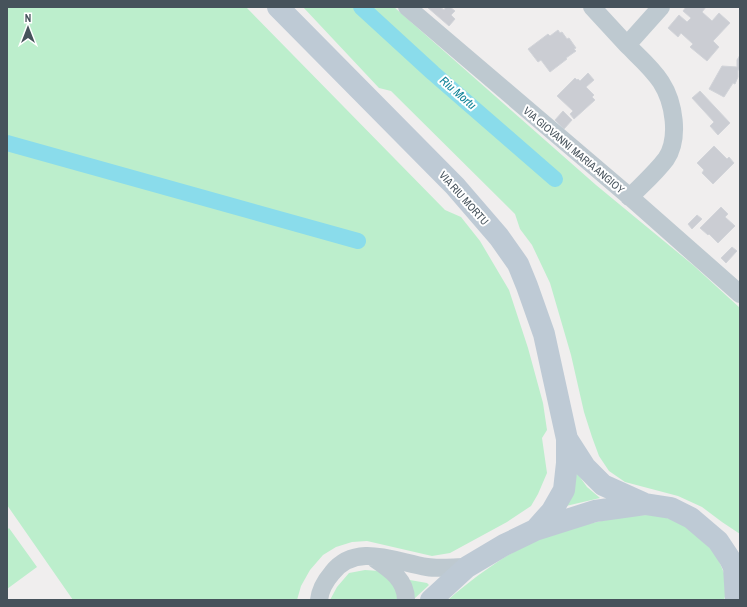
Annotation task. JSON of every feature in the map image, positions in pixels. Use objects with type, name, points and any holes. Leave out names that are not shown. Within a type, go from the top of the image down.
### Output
[{"type":"main road","name":"VIA RIU MORTU","points":[[278,7],[455,186],[499,237],[518,264],[544,334],[567,439],[567,463],[564,490],[552,511],[535,530]]},
{"type":"main road","name":"VIA RIU MORTU","points":[[567,439],[585,467],[603,485],[645,504]]},
{"type":"main road","points":[[431,600],[467,567],[504,545],[535,530],[595,511],[645,504],[671,508],[691,518],[718,541],[734,568],[736,600]]},
{"type":"main road","points":[[718,541],[740,549]]},
{"type":"street","name":"VIA GIOVANNI MARIA ANGIOY","points":[[406,7],[629,197],[740,294]]},
{"type":"street","points":[[592,7],[627,45],[652,69],[662,83],[669,100],[673,118],[674,134],[671,148],[666,158],[629,197]]},
{"type":"street","points":[[627,45],[661,7]]},
{"type":"street","points":[[319,600],[327,579],[335,568],[348,559],[360,556],[371,556],[429,568],[467,567]]},
{"type":"street","points":[[371,556],[390,570],[400,580],[406,594],[406,600]]},
{"type":"green space","points":[[7,7],[246,7],[445,210],[461,217],[480,241],[509,290],[528,348],[543,403],[547,430],[542,438],[547,473],[531,506],[507,522],[450,553],[432,556],[367,541],[352,542],[336,547],[323,555],[310,570],[301,586],[297,600],[73,600],[7,505]]},
{"type":"green space","points":[[303,7],[394,7],[596,185],[693,265],[740,308],[740,534],[702,507],[678,496],[625,482],[609,471],[599,456],[584,412],[571,355],[550,283],[532,245],[520,229],[515,214],[391,91],[379,88]]},
{"type":"green space","points":[[577,473],[587,487],[600,498],[566,506]]},
{"type":"green space","points":[[656,515],[678,521],[689,528],[716,554],[724,573],[726,593],[724,600],[448,600],[495,563],[526,545],[549,535],[574,527],[601,521],[634,516]]},
{"type":"green space","points":[[9,528],[37,567],[7,589],[7,530]]},
{"type":"green space","points":[[365,570],[379,571],[395,586],[399,600],[330,600],[337,587],[349,573]]},
{"type":"green space","points":[[404,579],[427,583],[429,585],[414,599]]},
{"type":"building","points":[[427,7],[440,7],[444,10],[446,7],[450,7],[455,11],[451,15],[455,19],[449,26]]},
{"type":"building","points":[[686,7],[706,7],[702,12],[712,21],[719,13],[730,23],[713,41],[719,47],[707,61],[690,47],[693,44],[681,33],[678,37],[668,28],[679,15],[687,22],[691,18],[683,11]]},
{"type":"building","points":[[558,30],[560,33],[562,32],[567,39],[569,38],[576,48],[574,49],[576,51],[550,72],[541,60],[538,62],[528,49],[548,34],[550,36]]},
{"type":"building","points":[[740,55],[740,70],[738,70],[738,77],[735,84],[733,83],[724,97],[709,89],[722,66],[737,67],[737,60]]},
{"type":"building","points":[[588,73],[594,80],[586,87],[594,95],[592,97],[595,100],[574,119],[570,114],[573,111],[557,96],[575,78],[580,81]]},
{"type":"building","points":[[700,91],[730,123],[718,135],[710,126],[714,122],[692,98]]},
{"type":"building","points":[[563,111],[572,120],[564,129],[555,120]]},
{"type":"building","points":[[714,146],[727,159],[729,157],[734,163],[713,184],[702,173],[704,170],[697,163]]},
{"type":"building","points":[[721,207],[728,214],[725,217],[735,226],[718,243],[700,228]]},
{"type":"building","points":[[697,215],[702,219],[692,229],[688,224]]},
{"type":"building","points":[[732,247],[737,251],[726,263],[721,258]]},
{"type":"waterway","name":"Riu Mortu","points":[[361,7],[433,73],[555,179]]},
{"type":"waterway","points":[[7,143],[358,241]]}]
